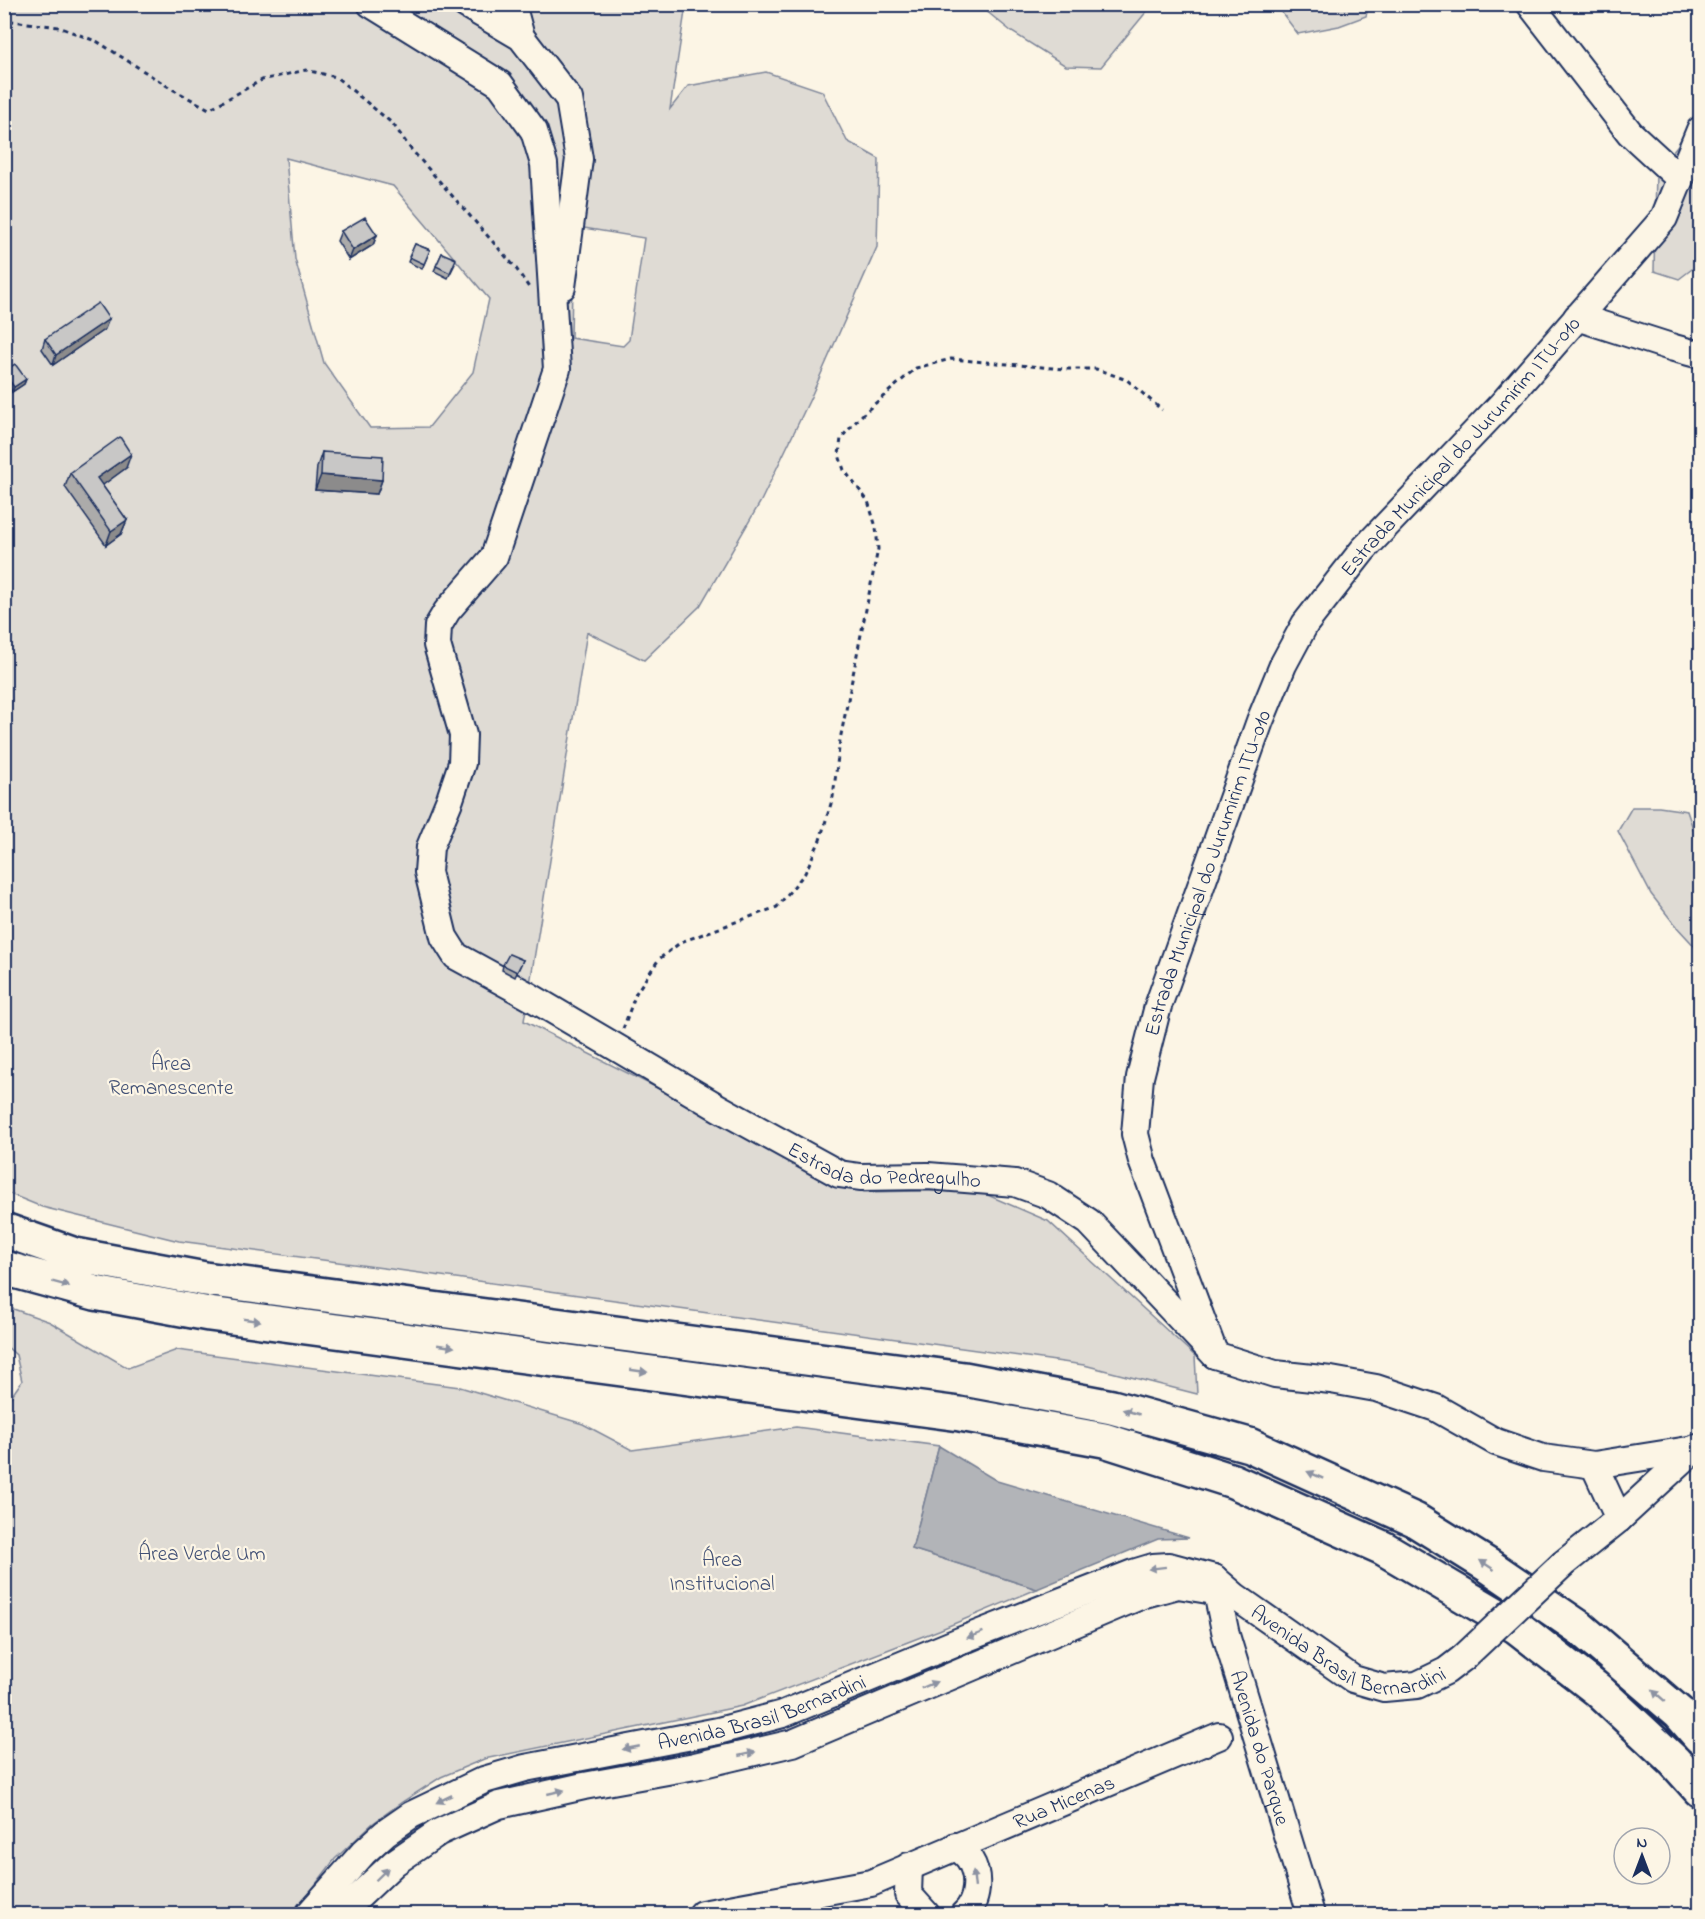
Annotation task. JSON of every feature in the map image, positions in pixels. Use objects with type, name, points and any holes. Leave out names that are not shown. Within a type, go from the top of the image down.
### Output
[{"type":"highway","points":[[4,1230],[75,1255],[205,1279],[964,1379],[1112,1407],[1249,1445],[1415,1520],[1489,1566],[1580,1628],[1679,1713],[1701,1737]]},
{"type":"highway","points":[[4,1268],[95,1293],[208,1314],[960,1414],[1114,1443],[1233,1481],[1383,1548],[1517,1627],[1598,1690],[1674,1761],[1701,1790]]},
{"type":"street","name":"Estrada do Pedregulho","points":[[371,4],[500,84],[534,131],[544,164],[557,369],[494,558],[447,611],[438,626],[437,645],[464,735],[462,763],[430,847],[428,872],[444,937],[456,956],[839,1174],[860,1177],[928,1176],[1015,1183],[1048,1195],[1089,1222],[1215,1355]]},
{"type":"street","points":[[465,4],[521,37]]},
{"type":"street","points":[[512,4],[521,37],[568,99],[579,159],[566,270],[554,325]]},
{"type":"street","points":[[1530,4],[1630,132],[1680,179]]},
{"type":"street","name":"Estrada Municipal do Jurumirim ITU-010","points":[[1215,1355],[1142,1161],[1135,1134],[1140,1077],[1158,1006],[1260,721],[1283,664],[1305,624],[1363,550],[1502,404],[1664,218],[1701,130]]},
{"type":"street","points":[[1577,317],[1701,355]]},
{"type":"street","points":[[1215,1355],[1275,1374],[1376,1388],[1436,1408],[1496,1442],[1543,1458],[1594,1465],[1698,1447]]},
{"type":"street","name":"Avenida Brasil Bernardini","points":[[309,1914],[364,1852],[386,1833],[411,1815],[484,1780],[525,1768],[718,1731],[783,1713],[957,1642],[1153,1567],[1169,1566],[1222,1589],[1353,1679],[1384,1688],[1417,1685],[1446,1671],[1463,1658],[1563,1563],[1619,1519],[1698,1447]]},
{"type":"street","points":[[1594,1465],[1619,1519]]},
{"type":"street","name":"Avenida Brasil Bernardini","points":[[340,1914],[394,1863],[439,1832],[499,1805],[584,1786],[695,1766],[793,1743],[1145,1594],[1178,1585],[1222,1589]]},
{"type":"street","name":"Avenida do Parque","points":[[1222,1589],[1226,1635],[1311,1914]]},
{"type":"street","name":"Rua Micenas","points":[[702,1914],[871,1883],[1219,1736]]},
{"type":"street","points":[[956,1846],[970,1860],[977,1881],[971,1908],[964,1914]]},
{"type":"street","points":[[909,1866],[908,1894],[926,1914]]},
{"type":"path","points":[[4,13],[12,21],[59,27],[98,42],[172,89],[209,109],[262,80],[306,70],[336,76],[393,124],[424,165],[515,267],[554,325]]},
{"type":"path","points":[[615,1047],[636,993],[659,959],[681,942],[777,907],[806,873],[820,840],[833,797],[840,740],[878,549],[876,527],[868,501],[844,470],[839,455],[841,438],[862,414],[916,368],[951,359],[1064,369],[1096,369],[1127,380],[1162,410]]},
{"type":"green space","name":"Área Remanescente","points":[[4,5],[686,5],[670,109],[688,86],[766,72],[822,91],[847,141],[879,159],[877,247],[810,399],[761,501],[700,606],[644,660],[587,632],[524,1021],[864,1192],[976,1190],[1048,1221],[1195,1356],[1197,1394],[1084,1365],[179,1241],[42,1207],[5,1192]],"holes":[[[286,158],[393,186],[489,299],[473,372],[429,427],[370,428],[324,363],[295,259]],[[584,228],[644,238],[629,340],[623,346],[571,338],[572,282]]]},
{"type":"green space","points":[[996,5],[1152,5],[1101,67],[1066,66],[1012,32],[985,10]]},
{"type":"green space","points":[[1276,5],[1369,5],[1366,16],[1339,26],[1298,34]]},
{"type":"green space","points":[[1700,105],[1700,263],[1679,279],[1654,271],[1656,171],[1677,146]]},
{"type":"green space","points":[[1632,807],[1659,807],[1687,811],[1700,849],[1700,952],[1651,894],[1618,831]]},
{"type":"green space","name":"Área Verde Um","points":[[5,1306],[50,1322],[128,1368],[177,1350],[460,1387],[583,1424],[632,1450],[796,1427],[939,1446],[912,1549],[1037,1589],[939,1630],[742,1706],[484,1759],[441,1777],[372,1824],[335,1859],[293,1914],[5,1914],[4,1401],[8,1401],[22,1381],[16,1355],[5,1345]]},
{"type":"shaded area","points":[[939,1446],[997,1481],[1189,1538],[1158,1539],[1037,1589],[912,1549]]},
{"type":"building","points":[[365,217],[377,235],[353,250],[341,231]]},
{"type":"building","points":[[415,244],[430,250],[424,264],[409,257]]},
{"type":"building","points":[[442,253],[456,259],[450,273],[436,266]]},
{"type":"building","points":[[98,303],[109,319],[56,355],[45,339]]},
{"type":"building","points":[[15,364],[26,379],[14,387],[4,371]]},
{"type":"building","points":[[120,437],[131,454],[97,478],[127,520],[111,531],[70,473]]},
{"type":"building","points":[[322,452],[383,456],[382,480],[321,475]]},
{"type":"building","points":[[509,954],[523,960],[517,972],[503,965]]},
{"type":"park label","name":"Área Institucional","points":[[722,1571]]}]
